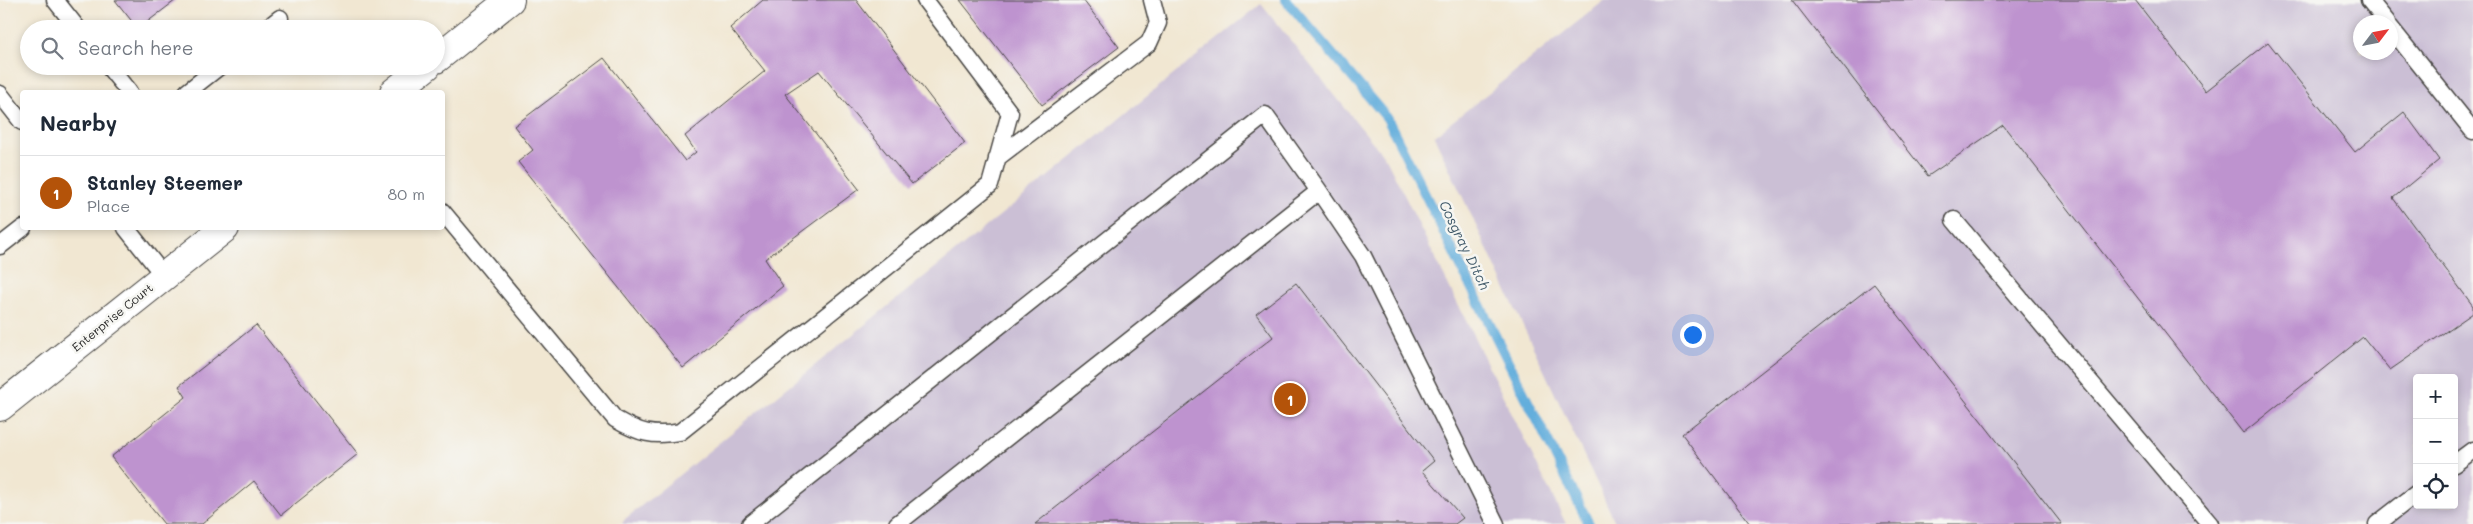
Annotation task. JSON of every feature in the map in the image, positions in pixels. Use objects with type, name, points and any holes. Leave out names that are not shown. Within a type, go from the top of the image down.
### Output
[{"type":"street","points":[[445,52],[510,0]]},
{"type":"street","points":[[397,90],[416,75]]},
{"type":"street","name":"Enterprise Court","points":[[0,407],[222,230]]},
{"type":"lane","points":[[55,0],[71,20]]},
{"type":"lane","points":[[445,215],[615,419],[632,429],[658,436],[680,432],[990,185],[1010,113],[925,0]]},
{"type":"lane","points":[[997,158],[1149,43],[1158,23],[1152,0]]},
{"type":"lane","points":[[2369,0],[2381,15]]},
{"type":"lane","points":[[2398,37],[2473,130]]},
{"type":"lane","points":[[115,75],[127,90]]},
{"type":"lane","points":[[190,90],[209,75]]},
{"type":"lane","points":[[0,94],[20,119]]},
{"type":"lane","points":[[750,524],[1265,115],[1320,191],[1363,256],[1496,524]]},
{"type":"lane","points":[[898,524],[1320,191]]},
{"type":"lane","points":[[1954,220],[2210,524]]},
{"type":"lane","points":[[0,246],[20,230]]},
{"type":"lane","points":[[128,230],[164,276]]},
{"type":"lane","points":[[2458,461],[2473,450]]},
{"type":"lane","points":[[2378,524],[2413,496]]},
{"type":"shaded area","points":[[1605,0],[2473,0],[2473,524],[1616,524],[1434,136]]},
{"type":"shaded area","points":[[1261,4],[1387,160],[1566,524],[622,524],[625,519]]},
{"type":"building","points":[[115,0],[176,0],[150,20],[131,20]]},
{"type":"building","points":[[763,0],[856,0],[965,143],[912,184],[819,71],[785,94],[859,189],[765,259],[783,286],[683,368],[518,162],[533,150],[514,126],[604,58],[685,161],[696,152],[685,136],[765,71],[730,28]]},
{"type":"building","points":[[960,0],[1083,0],[1119,47],[1042,105]]},
{"type":"building","points":[[1792,0],[2135,0],[2206,91],[2268,42],[2355,152],[2404,112],[2439,160],[2393,198],[2473,306],[2473,313],[2390,370],[2363,337],[2243,433],[2003,125],[1928,176]]},
{"type":"building","points":[[1296,283],[1434,461],[1422,471],[1463,518],[1455,524],[1035,524],[1273,337],[1256,314]]},
{"type":"building","points":[[1874,284],[2062,524],[1750,524],[1682,434]]},
{"type":"building","points":[[256,325],[358,454],[281,515],[254,481],[202,524],[164,524],[111,457],[186,397],[179,386]]},
{"type":"waterway","name":"Cosgray Ditch","points":[[1286,0],[1387,118],[1589,524]]},
{"type":"place","name":"Stanley Steemer","points":[[1290,399]]}]
